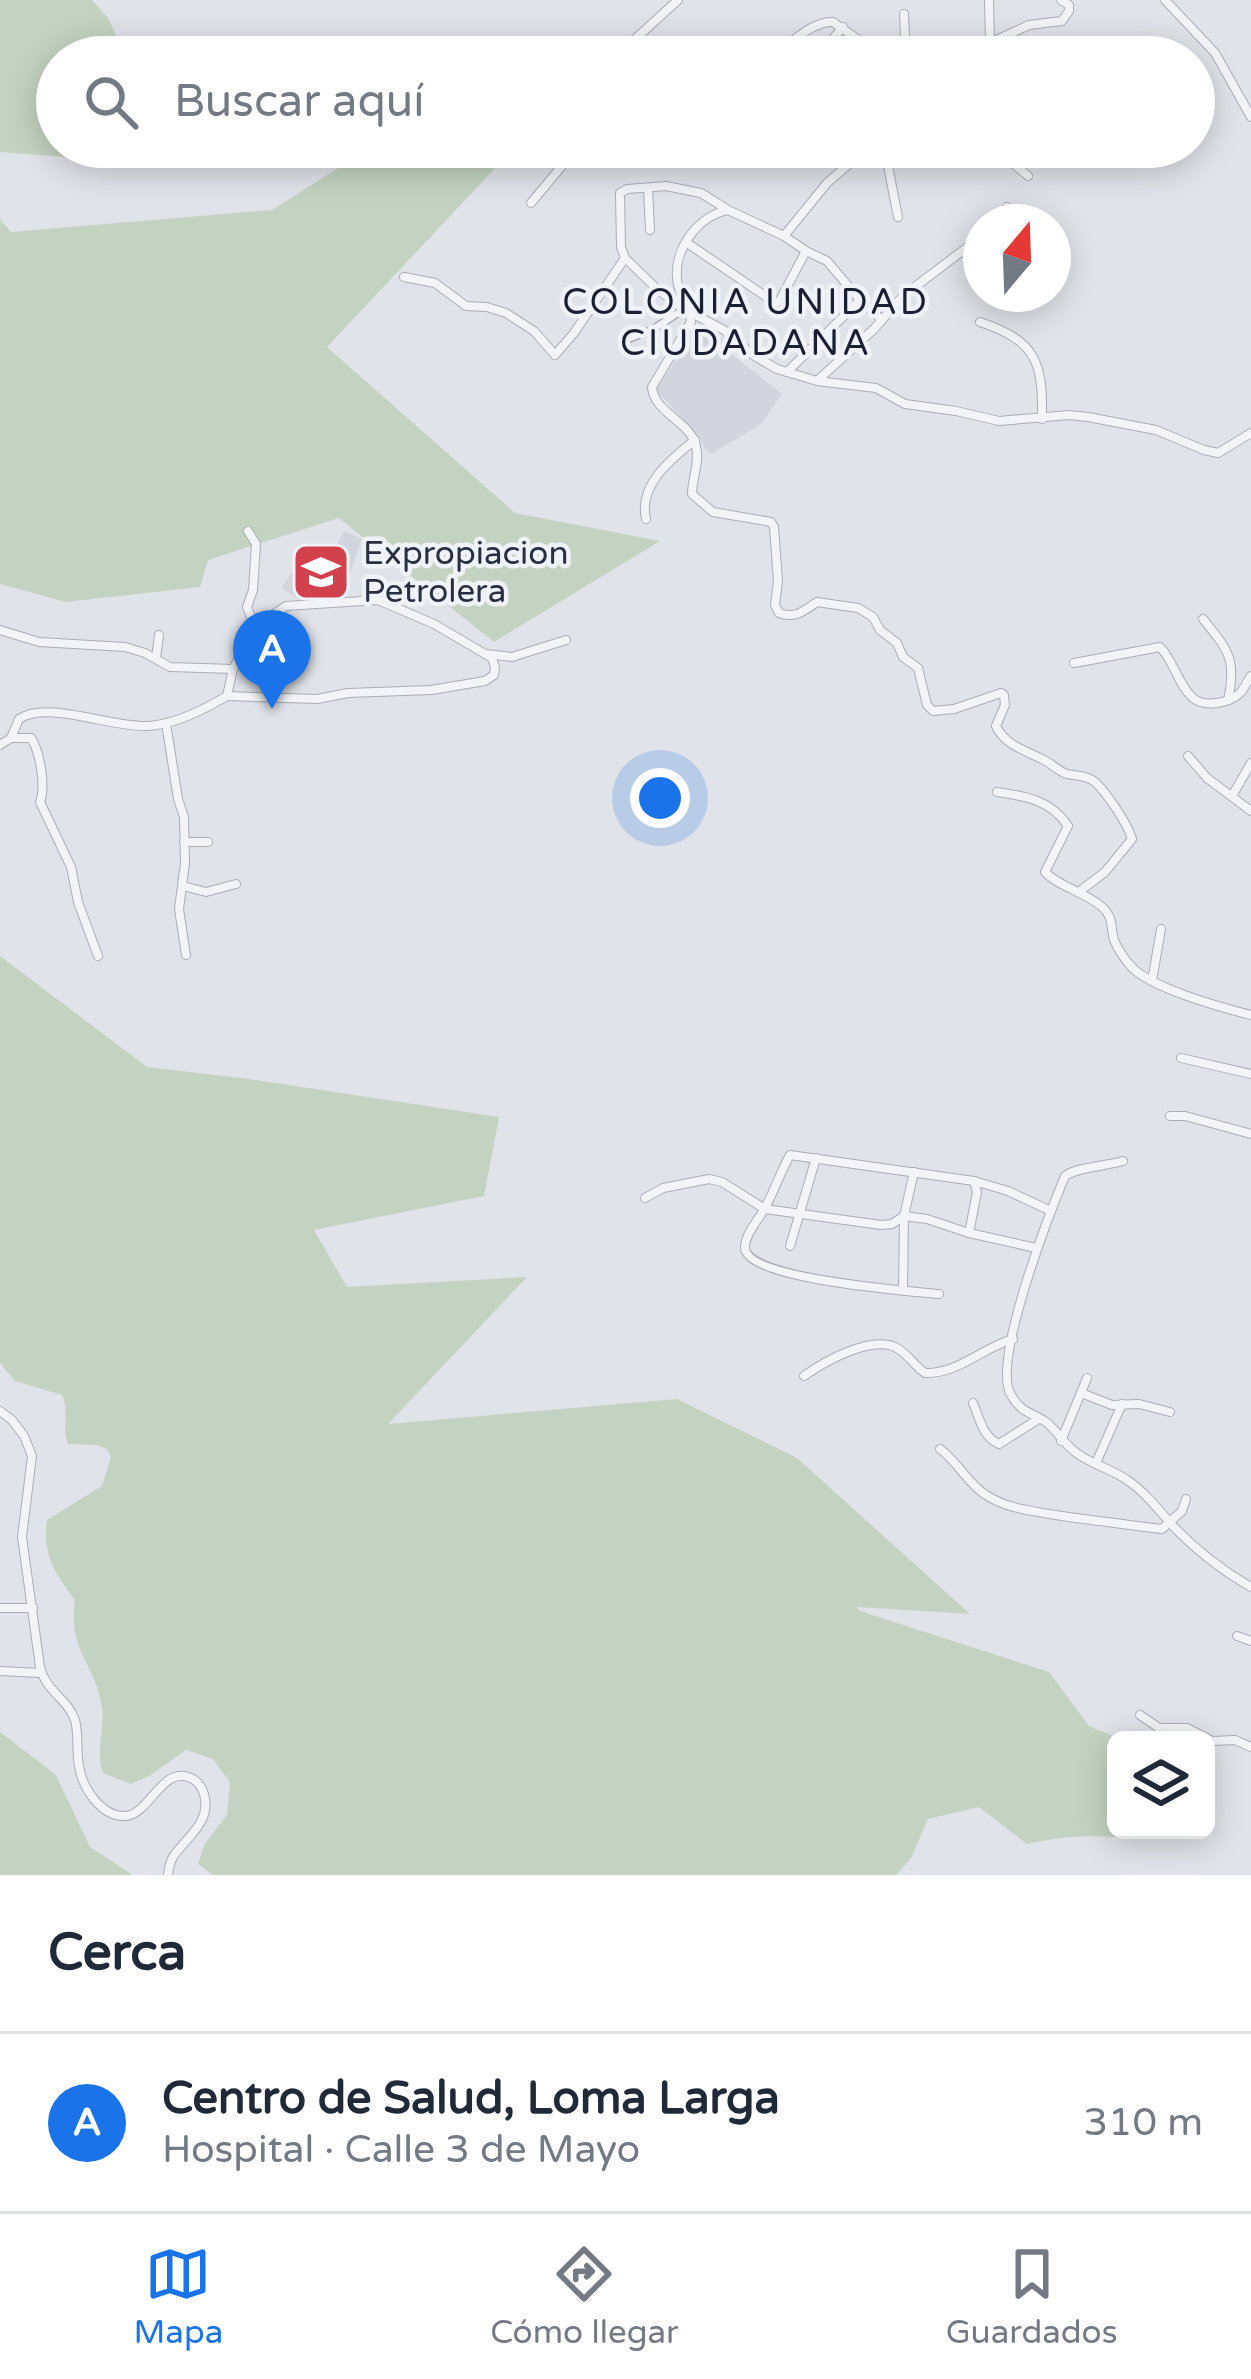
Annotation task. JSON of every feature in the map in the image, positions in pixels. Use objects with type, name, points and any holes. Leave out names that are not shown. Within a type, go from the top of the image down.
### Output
[{"type":"street","points":[[638,36],[678,0]]},
{"type":"street","points":[[989,0],[990,36]]},
{"type":"street","points":[[1005,36],[1062,21],[1069,5],[1061,0]]},
{"type":"street","points":[[1166,0],[1199,36]]},
{"type":"street","points":[[904,14],[905,36]]},
{"type":"street","points":[[802,36],[824,21],[855,36]]},
{"type":"street","points":[[836,36],[843,27]]},
{"type":"street","points":[[1215,53],[1251,117]]},
{"type":"street","points":[[531,203],[558,168]]},
{"type":"street","points":[[784,236],[845,168]]},
{"type":"street","points":[[888,168],[898,218]]},
{"type":"street","points":[[1019,168],[1028,176]]},
{"type":"street","points":[[882,320],[827,261],[684,185],[620,193],[621,247],[626,258],[657,289],[724,330],[753,356],[788,372],[817,381],[876,388],[905,404],[999,422],[1069,415],[1156,430],[1218,453],[1251,433]]},
{"type":"street","points":[[648,188],[650,230]]},
{"type":"street","points":[[728,210],[699,223],[677,263],[679,290],[691,322],[652,387],[653,398],[695,440],[694,498],[713,512],[766,520],[774,527],[779,613],[805,612],[817,602],[858,608],[874,617],[903,657],[918,668],[927,705],[933,711],[1000,693],[1004,705],[996,726],[1010,744],[1046,759],[1062,772],[1097,783],[1128,825],[1132,839],[1105,872],[1080,891]]},
{"type":"street","points":[[687,243],[773,302],[779,302],[806,251]]},
{"type":"street","points":[[817,381],[914,286],[963,250]]},
{"type":"street","points":[[404,277],[435,283],[466,306],[506,313],[535,331],[555,355],[626,258]]},
{"type":"street","points":[[788,372],[860,300]]},
{"type":"street","points":[[628,339],[687,310]]},
{"type":"street","points":[[980,322],[1001,329],[1029,348],[1042,382],[1042,419]]},
{"type":"street","points":[[646,519],[643,507],[648,489],[695,440]]},
{"type":"street","points":[[248,531],[256,544],[247,607],[255,627]]},
{"type":"street","points":[[0,745],[11,738],[20,719],[39,711],[128,725],[166,724],[227,696],[317,699],[431,690],[485,681],[496,667],[492,658],[434,624],[378,600],[286,606],[255,627],[233,669],[227,696]]},
{"type":"street","points":[[1203,619],[1231,653],[1233,679],[1228,700]]},
{"type":"street","points":[[0,630],[39,642],[125,647],[170,667],[233,669]]},
{"type":"street","points":[[156,658],[158,635]]},
{"type":"street","points":[[485,654],[512,657],[566,640]]},
{"type":"street","points":[[1074,663],[1156,646],[1168,655],[1194,699],[1203,703],[1239,694],[1251,676]]},
{"type":"street","points":[[166,724],[184,817],[179,909],[186,955]]},
{"type":"street","points":[[11,738],[31,738],[35,743],[43,781],[40,802],[71,867],[98,956]]},
{"type":"street","points":[[1188,756],[1207,778],[1251,811]]},
{"type":"street","points":[[1232,796],[1251,764]]},
{"type":"street","points":[[997,792],[1045,803],[1062,816],[1068,826],[1045,872],[1104,909],[1112,918],[1114,940],[1133,970],[1251,1016]]},
{"type":"street","points":[[184,842],[208,842]]},
{"type":"street","points":[[183,886],[206,892],[236,884]]},
{"type":"street","points":[[1152,981],[1161,929]]},
{"type":"street","points":[[1181,1058],[1251,1074]]},
{"type":"street","points":[[1170,1116],[1251,1134]]},
{"type":"street","points":[[939,1294],[793,1275],[750,1261],[745,1244],[790,1155],[974,1181],[1051,1211]]},
{"type":"street","points":[[790,1246],[816,1158]]},
{"type":"street","points":[[1123,1161],[1068,1172],[1036,1248],[1013,1339],[1007,1388],[1060,1441],[1125,1478],[1212,1562],[1251,1587]]},
{"type":"street","points":[[904,1290],[904,1216],[914,1172]]},
{"type":"street","points":[[645,1198],[662,1188],[709,1178],[765,1209],[881,1225],[904,1216],[926,1219],[1036,1248]]},
{"type":"street","points":[[969,1232],[974,1181]]},
{"type":"street","points":[[804,1376],[825,1360],[868,1343],[898,1348],[926,1373],[949,1371],[1013,1339]]},
{"type":"street","points":[[1060,1441],[1087,1378]]},
{"type":"street","points":[[1081,1393],[1112,1405],[1139,1404],[1170,1412]]},
{"type":"street","points":[[973,1403],[983,1430],[994,1443],[1038,1419]]},
{"type":"street","points":[[1095,1464],[1122,1404]]},
{"type":"street","points":[[0,1411],[24,1436],[32,1456],[22,1537],[41,1673],[73,1714],[79,1769],[94,1798],[106,1811],[132,1816],[156,1790],[182,1776],[200,1785],[205,1796],[199,1827],[172,1859],[168,1875]]},
{"type":"street","points":[[940,1449],[980,1491],[1022,1510],[1162,1529],[1182,1511],[1186,1499]]},
{"type":"street","points":[[0,1608],[33,1608]]},
{"type":"street","points":[[1238,1636],[1251,1641]]},
{"type":"street","points":[[0,1671],[41,1673]]},
{"type":"street","points":[[1140,1714],[1159,1728],[1187,1728],[1212,1741],[1235,1740],[1251,1747]]},
{"type":"shaded area","points":[[700,323],[733,344],[730,353],[782,394],[761,424],[713,453],[656,390]]},
{"type":"shaded area","name":"Expropiacion Petrolera","points":[[344,531],[362,539],[342,596],[312,596],[302,601],[281,588],[312,545],[330,556]]},
{"type":"green space","points":[[0,0],[92,0],[116,36],[36,36],[36,155],[0,152]]},
{"type":"green space","points":[[338,168],[495,168],[327,347],[515,513],[660,541],[494,642],[339,518],[208,560],[200,587],[66,602],[0,584],[0,219],[11,232],[272,210]]},
{"type":"green space","points":[[0,956],[147,1067],[499,1117],[484,1196],[314,1230],[347,1287],[527,1277],[388,1424],[677,1399],[797,1458],[970,1614],[857,1607],[860,1611],[1049,1672],[1089,1726],[1107,1733],[1107,1837],[1027,1844],[979,1807],[928,1819],[911,1858],[896,1875],[213,1875],[198,1864],[204,1845],[227,1815],[230,1782],[213,1759],[186,1750],[131,1784],[103,1773],[99,1692],[75,1633],[75,1600],[48,1553],[47,1520],[102,1486],[111,1457],[97,1445],[68,1444],[62,1395],[15,1381],[0,1363]]},
{"type":"green space","points":[[0,1732],[56,1775],[90,1847],[133,1875],[0,1875]]},
{"type":"place","name":"Expropiacion Petrolera","points":[[321,572]]},
{"type":"place","name":"Centro de Salud, Loma Larga","points":[[272,709]]},
{"type":"district","name":"COLONIA UNIDAD CIUDADANA","points":[[746,322]]}]
